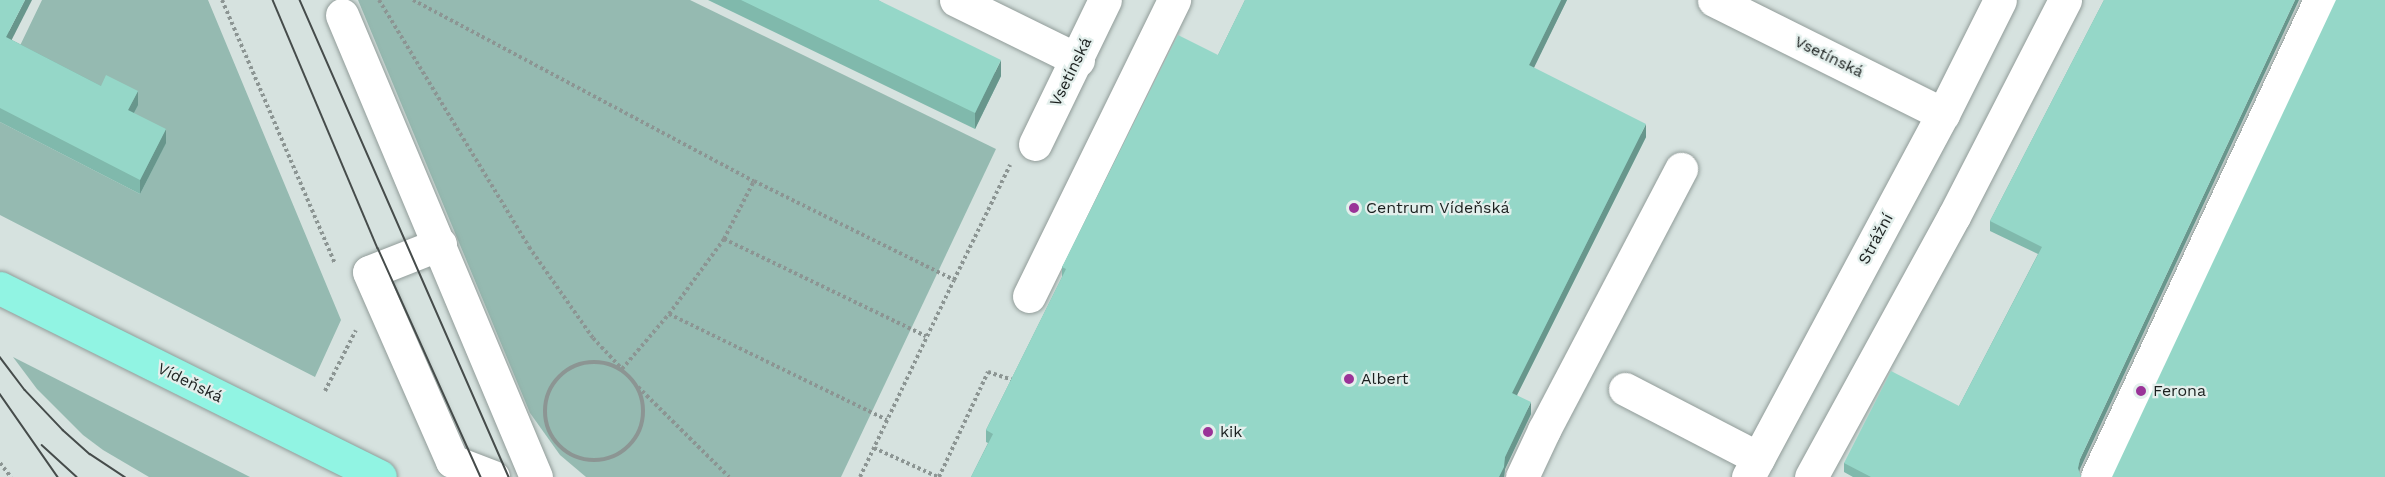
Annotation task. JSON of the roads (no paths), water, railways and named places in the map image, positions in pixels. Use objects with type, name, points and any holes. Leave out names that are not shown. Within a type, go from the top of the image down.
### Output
[{"type":"main road","name":"Vídeňská","points":[[0,288],[380,477]]},
{"type":"street","points":[[956,0],[1077,60]]},
{"type":"street","name":"Vsetínská","points":[[1024,151],[1077,60],[1105,0]]},
{"type":"street","points":[[1029,296],[1174,0]]},
{"type":"street","name":"Vsetínská","points":[[1714,0],[1943,114]]},
{"type":"street","name":"Strážní","points":[[1753,468],[1943,114],[2000,0]]},
{"type":"street","points":[[1811,477],[1954,216],[2066,0]]},
{"type":"street","points":[[2097,477],[2320,0]]},
{"type":"street","points":[[342,15],[536,477]]},
{"type":"street","points":[[1522,477],[1544,430],[1681,169]]},
{"type":"street","points":[[440,244],[369,272],[373,315],[444,469],[493,477]]},
{"type":"street","points":[[1625,389],[1753,468]]},
{"type":"tram line","points":[[273,0],[378,248],[481,477]]},
{"type":"tram line","points":[[300,0],[509,477]]},
{"type":"tram line","points":[[0,357],[25,390],[63,430],[90,454],[125,477]]},
{"type":"tram line","points":[[0,394],[58,477]]},
{"type":"tram line","points":[[42,445],[77,477]]},
{"type":"place","name":"Centrum Vídeňská","points":[[1354,208]]},
{"type":"place","name":"Albert","points":[[1349,379]]},
{"type":"place","name":"Ferona","points":[[2141,391]]},
{"type":"place","name":"kik","points":[[1208,432]]}]
